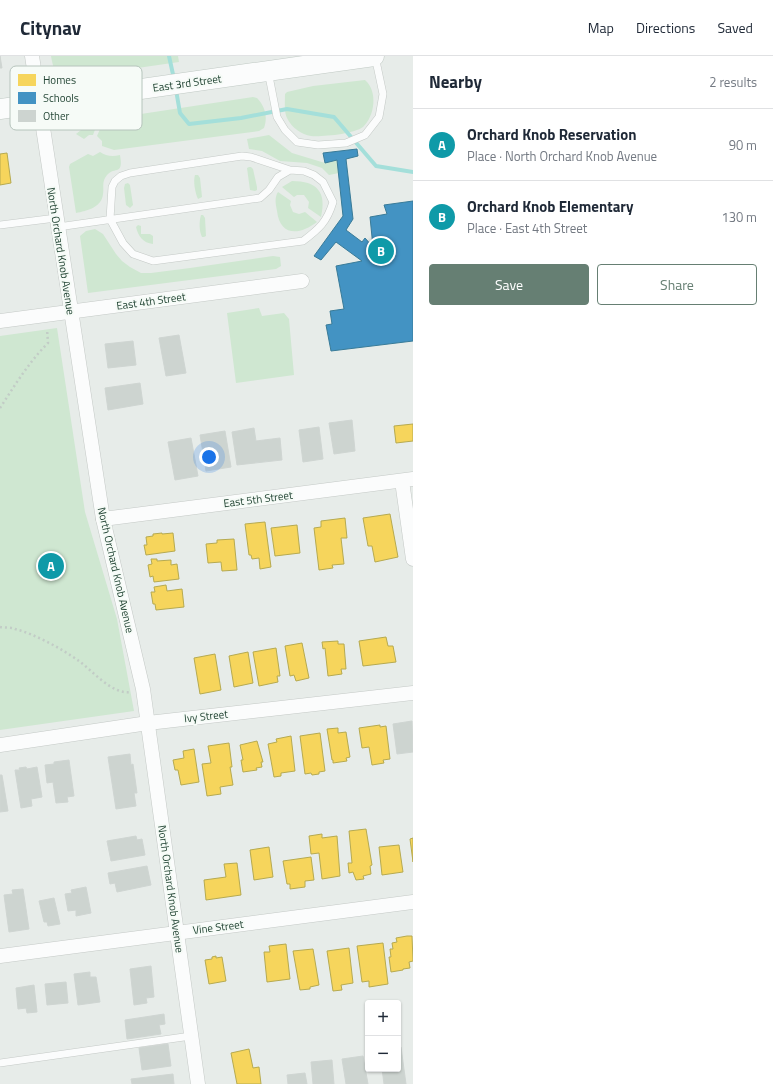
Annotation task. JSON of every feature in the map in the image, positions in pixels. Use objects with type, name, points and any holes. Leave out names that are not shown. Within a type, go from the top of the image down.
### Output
[{"type":"main road","name":"East 3rd Street","points":[[142,89],[268,71],[323,60],[374,56]]},
{"type":"main road","name":"East 3rd Street","points":[[0,109],[10,107]]},
{"type":"street","name":"North Orchard Knob Avenue","points":[[32,56],[33,66]]},
{"type":"street","name":"North Orchard Knob Avenue","points":[[43,130],[103,519],[143,689],[198,1084]]},
{"type":"street","name":"East 4th Street","points":[[0,321],[302,281]]},
{"type":"street","name":"East 5th Street","points":[[103,519],[408,480]]},
{"type":"street","points":[[408,480],[413,559]]},
{"type":"street","name":"Ivy Street","points":[[0,745],[148,723],[413,693]]},
{"type":"street","name":"Vine Street","points":[[0,956],[413,902]]},
{"type":"lane","points":[[268,71],[277,117],[285,130],[297,142],[318,145],[346,143],[365,135],[379,117],[384,94],[374,56]]},
{"type":"lane","points":[[242,156],[251,157],[290,170],[304,171],[314,175],[324,182],[333,202],[329,215],[317,230],[303,241],[153,261],[133,254],[123,243],[110,219],[112,187],[115,181],[121,176],[130,173],[242,156]]},
{"type":"lane","points":[[0,225],[110,219],[260,198],[269,190],[278,177],[290,170]]},
{"type":"lane","points":[[0,1063],[191,1036]]},
{"type":"path","points":[[0,408],[22,374],[38,353],[48,343],[47,329]]},
{"type":"path","points":[[0,627],[14,628],[39,638],[79,661],[103,682],[118,690],[126,693],[143,689]]},
{"type":"green space","points":[[51,56],[178,56],[179,62],[142,67],[142,66],[54,66]]},
{"type":"green space","points":[[365,80],[372,90],[372,110],[370,117],[363,127],[353,132],[311,136],[297,130],[287,118],[285,113],[285,94],[287,92],[313,86]]},
{"type":"green space","points":[[253,97],[260,101],[264,108],[266,120],[264,128],[259,131],[114,150],[102,146],[102,141],[97,136],[100,130],[142,130],[142,114]]},
{"type":"green space","points":[[81,130],[95,130],[93,135],[89,135],[84,139],[76,134]]},
{"type":"green space","points":[[269,135],[292,153],[325,163],[337,160],[339,173],[329,175],[322,168],[307,163],[280,161],[262,151],[249,149],[247,139]]},
{"type":"green space","points":[[100,152],[109,156],[120,155],[121,162],[119,169],[111,172],[105,178],[103,194],[100,202],[89,210],[76,213],[69,167],[70,164],[88,154],[93,156]]},
{"type":"green space","points":[[249,167],[253,169],[257,187],[257,190],[255,191],[250,190],[247,168]]},
{"type":"green space","points":[[195,175],[198,175],[200,178],[202,197],[198,199],[194,180]]},
{"type":"green space","points":[[292,181],[308,183],[318,190],[323,201],[321,217],[308,208],[309,202],[304,195],[297,195],[294,197],[282,187]]},
{"type":"green space","points":[[128,183],[130,185],[133,205],[130,208],[126,205],[124,188],[125,184]]},
{"type":"green space","points":[[278,192],[291,201],[290,205],[293,212],[299,214],[305,212],[317,222],[298,231],[292,231],[282,226],[277,211],[276,197]]},
{"type":"green space","points":[[201,215],[205,218],[206,236],[204,237],[201,235],[200,229]]},
{"type":"green space","points":[[138,225],[141,226],[141,234],[150,234],[153,236],[153,244],[146,242],[138,233],[136,227]]},
{"type":"green space","points":[[95,229],[103,234],[122,261],[141,273],[190,268],[273,256],[280,257],[281,266],[276,269],[88,293],[80,236],[86,231]]},
{"type":"green space","points":[[259,308],[262,316],[284,313],[289,319],[294,375],[236,383],[227,313]]},
{"type":"green space","points":[[57,328],[85,512],[117,619],[134,711],[0,730],[0,336]]},
{"type":"building: Homes","points":[[7,153],[11,183],[0,185],[0,154]]},
{"type":"building: Homes","points":[[413,424],[413,441],[396,443],[394,426]]},
{"type":"building: Homes","points":[[390,514],[398,557],[375,562],[372,546],[368,546],[363,518]]},
{"type":"building: Homes","points":[[345,518],[347,538],[341,538],[344,564],[332,565],[333,568],[319,570],[314,528],[321,527],[321,521]]},
{"type":"building: Homes","points":[[265,522],[271,567],[260,569],[259,558],[252,559],[251,555],[249,555],[245,524]]},
{"type":"building: Homes","points":[[297,525],[300,553],[275,556],[271,528]]},
{"type":"building: Homes","points":[[173,533],[175,551],[146,555],[144,545],[147,545],[146,537],[153,536],[153,534]]},
{"type":"building: Homes","points":[[234,539],[237,570],[222,571],[221,562],[208,563],[206,544],[217,543],[217,540]]},
{"type":"building: Homes","points":[[151,559],[157,559],[157,561],[171,560],[171,565],[177,564],[179,579],[154,582],[153,576],[150,577],[148,565],[152,564]]},
{"type":"building: Homes","points":[[166,585],[167,591],[182,589],[184,607],[156,610],[155,604],[153,604],[151,592],[155,592],[154,587]]},
{"type":"building: Homes","points":[[386,637],[388,646],[393,646],[396,662],[363,666],[359,641]]},
{"type":"building: Homes","points":[[338,641],[338,644],[344,644],[346,669],[341,669],[342,674],[328,676],[325,648],[323,649],[322,642]]},
{"type":"building: Homes","points":[[302,643],[309,678],[296,681],[294,675],[290,676],[285,646]]},
{"type":"building: Homes","points":[[276,648],[280,676],[277,676],[278,682],[259,686],[253,652]]},
{"type":"building: Homes","points":[[248,652],[253,683],[234,687],[229,656]]},
{"type":"building: Homes","points":[[215,654],[221,690],[200,694],[194,658]]},
{"type":"building: Homes","points":[[380,725],[380,727],[386,726],[390,759],[383,760],[384,763],[372,765],[369,747],[362,748],[359,728]]},
{"type":"building: Homes","points":[[338,728],[338,733],[346,732],[350,757],[346,758],[347,761],[333,763],[327,729]]},
{"type":"building: Homes","points":[[320,733],[325,771],[319,772],[319,774],[305,774],[300,736]]},
{"type":"building: Homes","points":[[291,736],[295,771],[281,773],[281,776],[274,777],[268,744],[277,742],[276,739]]},
{"type":"building: Homes","points":[[257,741],[263,762],[261,762],[262,767],[256,768],[257,770],[243,772],[241,760],[243,760],[240,745]]},
{"type":"building: Homes","points":[[229,743],[232,767],[230,767],[233,785],[220,787],[221,794],[207,796],[202,764],[211,763],[208,746]]},
{"type":"building: Homes","points":[[194,749],[199,782],[181,785],[178,770],[175,770],[173,760],[184,758],[183,751]]},
{"type":"building: Homes","points":[[366,829],[372,865],[370,866],[371,874],[363,876],[364,879],[356,880],[353,872],[349,873],[348,863],[352,863],[349,831]]},
{"type":"building: Homes","points":[[322,834],[322,838],[337,836],[340,876],[322,879],[319,853],[311,854],[309,836]]},
{"type":"building: Homes","points":[[413,838],[413,862],[410,839]]},
{"type":"building: Homes","points":[[399,845],[403,872],[382,875],[379,847]]},
{"type":"building: Homes","points":[[269,847],[273,877],[254,880],[250,850]]},
{"type":"building: Homes","points":[[311,857],[314,880],[305,881],[305,887],[290,889],[290,884],[287,884],[283,861]]},
{"type":"building: Homes","points":[[237,863],[241,895],[206,900],[204,880],[226,877],[224,864]]},
{"type":"building: Homes","points":[[412,936],[413,961],[409,962],[410,968],[391,972],[389,957],[391,957],[390,949],[393,949],[392,943],[397,942],[396,938]]},
{"type":"building: Homes","points":[[383,943],[388,984],[369,987],[369,981],[362,982],[357,946]]},
{"type":"building: Homes","points":[[286,944],[290,979],[267,982],[264,952],[270,952],[269,946]]},
{"type":"building: Homes","points":[[349,948],[353,983],[341,985],[342,990],[333,991],[327,951]]},
{"type":"building: Homes","points":[[313,949],[319,985],[310,987],[310,989],[300,990],[293,951]]},
{"type":"building: Homes","points":[[216,956],[216,958],[222,957],[226,981],[209,984],[205,960],[212,959],[212,957]]},
{"type":"building: Homes","points":[[249,1049],[253,1068],[259,1067],[261,1084],[237,1084],[231,1053]]},
{"type":"building: Schools","points":[[357,149],[358,156],[346,159],[353,219],[346,230],[362,242],[365,238],[373,247],[370,217],[387,214],[384,205],[413,201],[413,341],[331,351],[326,325],[332,324],[330,311],[344,309],[336,266],[362,261],[336,242],[321,260],[314,256],[343,216],[337,160],[325,163],[323,153]]},
{"type":"building: Other","points":[[0,56],[2,68],[0,68]]},
{"type":"building: Other","points":[[179,335],[186,373],[166,376],[159,338]]},
{"type":"building: Other","points":[[133,341],[136,365],[108,368],[105,344]]},
{"type":"building: Other","points":[[140,383],[143,404],[108,410],[105,388]]},
{"type":"building: Other","points":[[352,420],[355,451],[334,454],[329,423]]},
{"type":"building: Other","points":[[319,427],[323,459],[303,462],[299,430]]},
{"type":"building: Other","points":[[254,428],[256,441],[280,438],[282,460],[237,465],[232,432]]},
{"type":"building: Other","points":[[225,431],[231,467],[206,471],[200,435]]},
{"type":"building: Other","points":[[191,438],[198,476],[175,480],[168,442]]},
{"type":"building: Other","points":[[412,721],[413,752],[397,754],[393,724]]},
{"type":"building: Other","points":[[130,754],[137,793],[134,793],[136,806],[116,809],[108,757]]},
{"type":"building: Other","points":[[69,760],[74,796],[67,797],[68,802],[56,803],[53,782],[47,783],[45,765]]},
{"type":"building: Other","points":[[26,767],[27,769],[37,767],[42,797],[31,799],[32,806],[21,808],[15,770],[20,770],[19,768]]},
{"type":"building: Other","points":[[0,775],[2,775],[8,811],[0,812]]},
{"type":"building: Other","points":[[136,836],[137,840],[142,839],[145,855],[111,861],[107,841]]},
{"type":"building: Other","points":[[147,866],[151,885],[117,892],[115,883],[110,884],[108,873]]},
{"type":"building: Other","points":[[86,887],[91,913],[76,916],[76,910],[68,911],[65,894],[72,893],[71,890]]},
{"type":"building: Other","points":[[23,889],[29,929],[9,932],[4,895],[13,894],[12,890]]},
{"type":"building: Other","points":[[54,898],[60,924],[48,926],[47,922],[44,922],[39,901]]},
{"type":"building: Other","points":[[151,966],[154,997],[146,998],[147,1003],[134,1005],[130,969]]},
{"type":"building: Other","points":[[90,972],[90,977],[96,977],[100,1002],[78,1005],[74,974]]},
{"type":"building: Other","points":[[66,982],[68,1003],[47,1005],[45,984]]},
{"type":"building: Other","points":[[34,985],[37,1012],[27,1013],[26,1008],[18,1009],[16,988]]},
{"type":"building: Other","points":[[164,1014],[165,1024],[159,1025],[161,1034],[127,1039],[125,1020]]},
{"type":"building: Other","points":[[168,1044],[171,1066],[142,1070],[139,1048]]},
{"type":"building: Other","points":[[401,1047],[406,1084],[384,1084],[382,1072],[401,1072]]},
{"type":"building: Other","points":[[363,1056],[368,1084],[346,1084],[342,1059]]},
{"type":"building: Other","points":[[332,1060],[334,1084],[313,1084],[311,1062]]},
{"type":"building: Other","points":[[305,1073],[307,1084],[288,1084],[287,1075]]},
{"type":"building: Other","points":[[173,1074],[174,1084],[132,1084],[131,1079]]},
{"type":"waterway","points":[[169,56],[174,79]]},
{"type":"waterway","points":[[176,90],[180,113],[189,124],[241,118],[287,109],[334,117],[376,166],[413,172]]},
{"type":"place","name":"Orchard Knob Elementary","points":[[381,251]]},
{"type":"place","name":"Orchard Knob Reservation","points":[[51,566]]}]
